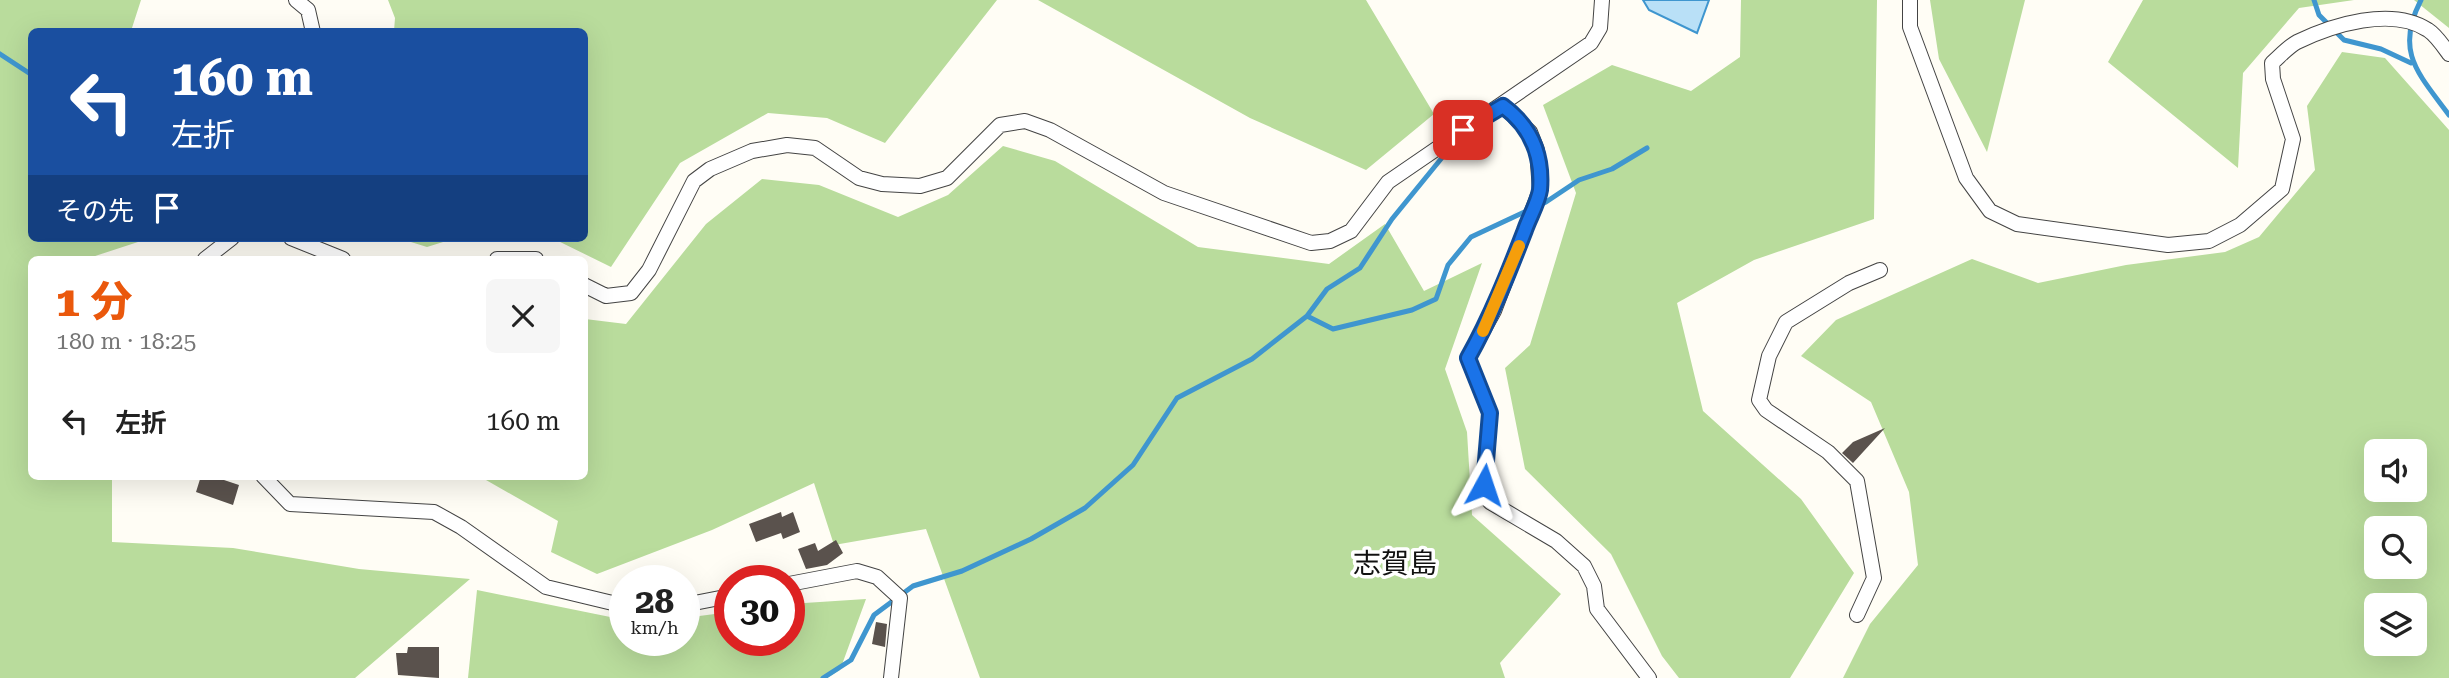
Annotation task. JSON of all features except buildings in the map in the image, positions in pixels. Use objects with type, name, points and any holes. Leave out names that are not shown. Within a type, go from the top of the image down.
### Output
[{"type":"street","points":[[296,0],[307,10],[312,28]]},
{"type":"street","points":[[588,287],[606,296],[631,293],[649,270],[694,181],[710,169],[752,151],[788,145],[815,148],[859,178],[882,184],[920,186],[947,178],[1000,125],[1025,121],[1051,130],[1164,193],[1311,243],[1330,241],[1351,231],[1388,182],[1435,147],[1503,106],[1591,43],[1600,28],[1602,0]]},
{"type":"street","points":[[1910,0],[1910,27],[1966,178],[1990,211],[2017,224],[2168,245],[2209,241],[2240,226],[2282,189],[2293,139],[2273,79],[2272,63],[2295,43],[2343,26],[2372,20],[2403,20],[2428,30],[2449,54]]},
{"type":"street","points":[[1503,106],[1530,132],[1537,150],[1540,191],[1494,311],[1468,358],[1490,413],[1484,485],[1490,502],[1556,541],[1584,566],[1594,586],[1597,608],[1649,678]]},
{"type":"street","points":[[209,256],[227,242]]},
{"type":"street","points":[[301,242],[336,256]]},
{"type":"street","points":[[1857,615],[1874,578],[1857,481],[1828,452],[1766,410],[1759,400],[1769,356],[1776,336],[1786,321],[1849,283],[1880,270]]},
{"type":"street","points":[[267,480],[290,504],[434,512],[461,527],[546,587],[609,602]]},
{"type":"street","points":[[805,581],[857,571],[877,577],[900,598],[891,678]]},
{"type":"green space","points":[[0,0],[141,0],[132,28],[28,28],[28,242],[138,242],[95,256],[28,256],[28,480],[112,480],[112,542],[233,548],[359,569],[470,579],[355,678],[0,678]]},
{"type":"green space","points":[[388,0],[997,0],[885,143],[827,118],[768,113],[680,163],[611,267],[560,242],[588,242],[588,28],[394,28],[395,18]]},
{"type":"green space","points":[[1038,0],[1366,0],[1434,114],[1366,170],[1250,118]]},
{"type":"green space","points":[[1741,0],[1877,0],[1874,219],[1754,260],[1677,303],[1703,411],[1801,499],[1854,573],[1790,678],[1679,678],[1662,656],[1611,554],[1525,469],[1505,368],[1530,345],[1576,193],[1543,105],[1612,65],[1691,91],[1740,57]]},
{"type":"green space","points":[[1930,0],[2025,0],[1987,152],[1939,59]]},
{"type":"green space","points":[[2143,0],[2354,0],[2299,8],[2243,73],[2238,168],[2108,62]]},
{"type":"green space","points":[[2414,0],[2449,0],[2449,28]]},
{"type":"green space","points":[[2342,52],[2385,58],[2449,130],[2449,678],[1843,678],[1870,624],[1918,565],[1909,492],[1871,402],[1801,356],[1836,320],[1972,259],[2038,283],[2126,265],[2225,252],[2259,237],[2315,170],[2307,106]]},
{"type":"green space","points":[[1003,146],[1055,161],[1198,247],[1329,264],[1385,224],[1424,291],[1482,263],[1445,369],[1467,432],[1472,515],[1561,594],[1500,663],[1505,678],[980,678],[926,529],[834,545],[814,483],[712,530],[621,565],[609,565],[609,569],[597,574],[551,552],[558,521],[486,480],[588,480],[588,319],[626,324],[706,224],[762,179],[819,185],[898,217],[948,195]]},
{"type":"green space","points":[[411,242],[443,242],[427,247]]},
{"type":"green space","points":[[477,590],[609,617],[609,656],[700,656],[700,616],[714,614],[714,656],[805,656],[805,603],[866,599],[840,670],[827,678],[468,678]]},
{"type":"water","points":[[1643,0],[1709,0],[1697,33],[1649,10]]},
{"type":"waterway","points":[[2314,0],[2319,15],[2344,40],[2381,49],[2411,63]]},
{"type":"waterway","points":[[2421,0],[2413,18],[2410,48],[2420,74],[2449,115]]},
{"type":"waterway","points":[[0,54],[28,72]]},
{"type":"waterway","points":[[1307,316],[1333,329],[1412,310],[1436,299],[1448,265],[1471,237],[1546,202],[1579,180],[1612,169],[1647,148]]},
{"type":"waterway","points":[[823,678],[851,660],[874,615],[913,586],[962,571],[1031,539],[1085,508],[1133,465],[1177,398],[1252,359],[1307,316],[1327,289],[1360,268],[1392,219],[1445,154]]},
{"type":"slow traffic","points":[[1483,331],[1494,311],[1519,246]]},
{"type":"district","name":"志賀島","points":[[1395,563]]},
{"type":"route","points":[[1463,130],[1503,106],[1519,118],[1530,132],[1537,150],[1540,191],[1494,311],[1468,358],[1490,413],[1484,485]]}]
